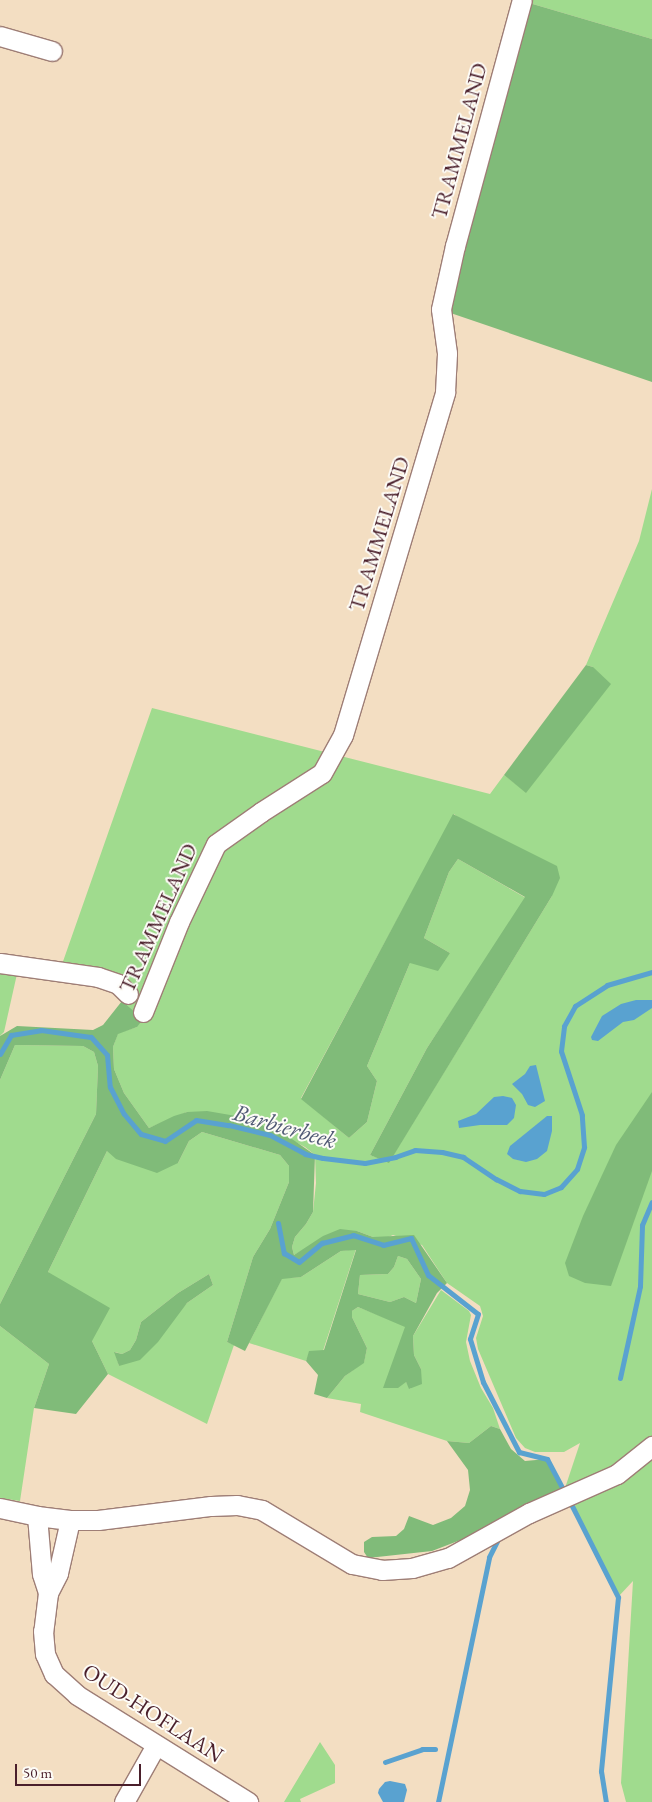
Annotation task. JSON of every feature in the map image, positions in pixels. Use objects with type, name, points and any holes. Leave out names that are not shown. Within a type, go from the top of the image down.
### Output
[{"type":"street","name":"TRAMMELAND","points":[[143,1012],[180,922],[216,844],[261,812],[322,774],[343,735],[445,392],[447,353],[441,309],[455,246],[522,0]]},
{"type":"street","points":[[0,36],[52,51]]},
{"type":"street","points":[[0,963],[98,977],[118,984],[128,994]]},
{"type":"street","points":[[0,1508],[36,1516],[70,1520],[98,1520],[211,1506],[236,1505],[262,1510],[352,1564],[382,1570],[412,1568],[448,1558],[469,1548],[529,1512],[617,1474],[652,1446]]},
{"type":"street","name":"OUD-HOFLAAN","points":[[36,1516],[42,1574],[48,1593]]},
{"type":"street","name":"OUD-HOFLAAN","points":[[70,1520],[58,1573],[48,1593],[44,1631],[45,1654],[54,1674],[77,1695],[248,1802]]},
{"type":"street","points":[[124,1802],[156,1746]]},
{"type":"green space","points":[[519,0],[652,0],[652,39]]},
{"type":"green space","points":[[519,0],[652,39],[652,382],[433,307]]},
{"type":"green space","points":[[652,489],[652,1802],[626,1802],[621,1783],[633,1581],[618,1597],[564,1491],[580,1443],[564,1452],[535,1452],[525,1448],[516,1438],[478,1349],[476,1338],[483,1316],[480,1306],[447,1283],[422,1245],[393,1235],[386,1238],[373,1237],[357,1231],[308,1247],[294,1255],[292,1247],[295,1237],[313,1212],[316,1183],[315,1155],[305,1147],[266,1127],[187,1112],[149,1128],[124,1093],[114,1069],[113,1047],[118,1033],[137,1027],[135,1013],[122,1001],[128,994],[60,970],[152,708],[490,794],[504,775],[526,792],[593,667],[586,665],[639,541]],"holes":[[[454,814],[552,896],[389,1162],[370,1155],[427,1048],[526,898],[458,859],[449,872],[424,938],[450,953],[410,963],[367,1066],[377,1081],[367,1122],[349,1138],[301,1098]]]},
{"type":"green space","points":[[586,665],[593,667],[611,684],[526,793],[504,775]]},
{"type":"green space","points":[[453,814],[557,866],[560,878],[552,896],[389,1163],[370,1155],[427,1048],[525,897],[458,859],[449,872],[424,938],[450,953],[438,971],[410,963],[367,1066],[377,1081],[367,1122],[349,1138],[301,1099]]},
{"type":"green space","points":[[0,963],[19,965],[4,1032],[0,1036]]},
{"type":"green space","points":[[122,1001],[143,1019],[137,1027],[118,1034],[113,1047],[114,1069],[124,1093],[149,1128],[187,1112],[207,1111],[242,1117],[292,1139],[315,1155],[313,1212],[295,1237],[292,1247],[294,1255],[323,1236],[340,1229],[357,1231],[373,1237],[414,1235],[447,1283],[437,1293],[413,1336],[414,1355],[421,1369],[422,1384],[409,1389],[406,1382],[398,1388],[383,1388],[405,1327],[358,1307],[352,1311],[352,1317],[367,1348],[364,1363],[345,1376],[327,1398],[314,1394],[318,1375],[306,1361],[309,1351],[324,1350],[356,1250],[341,1251],[301,1277],[282,1279],[245,1351],[227,1342],[253,1257],[270,1229],[289,1182],[289,1166],[280,1155],[202,1132],[189,1141],[178,1163],[157,1173],[116,1159],[107,1151],[48,1272],[110,1308],[92,1341],[108,1374],[76,1414],[34,1408],[49,1364],[0,1326],[0,1304],[96,1114],[98,1066],[94,1052],[83,1046],[15,1045],[0,1080],[0,1036],[17,1026],[93,1030],[103,1025]],"holes":[[[398,1256],[407,1259],[421,1279],[416,1303],[404,1297],[390,1302],[358,1294],[360,1275],[388,1274],[394,1267]]]},
{"type":"green space","points":[[15,1045],[83,1046],[94,1052],[98,1066],[96,1114],[0,1304],[0,1080]]},
{"type":"green space","points":[[652,1092],[652,1171],[611,1286],[585,1283],[569,1276],[565,1263],[583,1216],[616,1145]]},
{"type":"green space","points":[[202,1132],[280,1155],[289,1166],[289,1182],[270,1229],[253,1257],[227,1342],[234,1345],[207,1424],[108,1374],[92,1341],[48,1272],[107,1151],[178,1163],[189,1141]],"holes":[[[209,1274],[213,1285],[187,1303],[119,1366],[115,1352],[122,1354],[130,1350],[136,1340],[141,1322],[178,1293]]]},
{"type":"green space","points":[[356,1249],[323,1351],[310,1351],[306,1361],[249,1343],[282,1278],[301,1277],[341,1251]]},
{"type":"green space","points":[[398,1256],[407,1259],[421,1279],[416,1303],[404,1297],[390,1302],[358,1294],[360,1275],[388,1274],[394,1267]]},
{"type":"green space","points":[[209,1274],[213,1285],[187,1303],[158,1342],[140,1360],[119,1366],[114,1352],[122,1354],[130,1350],[136,1340],[141,1322],[178,1293]]},
{"type":"green space","points":[[441,1290],[469,1311],[471,1315],[466,1342],[470,1361],[481,1388],[493,1408],[500,1429],[491,1426],[469,1443],[447,1441],[360,1412],[361,1404],[327,1398],[345,1376],[364,1362],[367,1348],[352,1317],[352,1311],[358,1307],[406,1326],[406,1382],[410,1389],[421,1369],[414,1355],[413,1336]]},
{"type":"green space","points":[[0,1326],[49,1364],[34,1408],[20,1501],[0,1498]]},
{"type":"green space","points":[[491,1426],[500,1429],[511,1449],[525,1461],[547,1459],[564,1491],[471,1536],[432,1551],[368,1558],[364,1552],[364,1542],[372,1537],[396,1536],[404,1529],[409,1516],[433,1525],[451,1518],[465,1506],[470,1490],[468,1470],[447,1441],[469,1443]]},
{"type":"green space","points":[[320,1742],[335,1765],[335,1783],[300,1799],[301,1802],[284,1802]]},
{"type":"water","points":[[636,1000],[652,1000],[652,1008],[634,1020],[623,1022],[598,1041],[592,1040],[591,1037],[602,1016],[621,1004]]},
{"type":"water","points":[[536,1065],[545,1101],[535,1107],[528,1105],[522,1094],[512,1084],[525,1074],[530,1066]]},
{"type":"water","points":[[494,1097],[512,1098],[516,1105],[514,1118],[507,1125],[480,1125],[459,1128],[458,1121],[476,1114]]},
{"type":"water","points":[[547,1116],[552,1116],[552,1131],[547,1151],[537,1159],[526,1162],[513,1159],[507,1154],[510,1146]]},
{"type":"water","points":[[385,1782],[405,1784],[407,1790],[404,1802],[383,1802],[378,1793],[379,1789]]},
{"type":"waterway","name":"Barbierbeek","points":[[0,1054],[11,1035],[41,1030],[91,1037],[107,1055],[110,1087],[124,1114],[141,1134],[165,1141],[196,1120],[229,1125],[270,1135],[305,1154],[323,1158],[365,1163],[395,1157],[415,1150],[442,1152],[463,1157],[496,1179],[520,1191],[544,1194],[561,1187],[577,1169],[584,1147],[582,1115],[561,1051],[564,1026],[575,1006],[607,985],[652,972]]},
{"type":"waterway","points":[[620,1378],[640,1286],[642,1225],[652,1202]]},
{"type":"waterway","points":[[278,1223],[284,1253],[299,1262],[322,1243],[353,1235],[383,1245],[411,1238],[428,1275],[478,1314],[470,1339],[483,1382],[519,1452],[547,1459],[565,1493]]},
{"type":"waterway","points":[[569,1500],[618,1597],[601,1771],[606,1802]]},
{"type":"waterway","points":[[438,1802],[489,1557],[497,1541]]},
{"type":"waterway","points":[[385,1762],[422,1749],[435,1749]]}]
